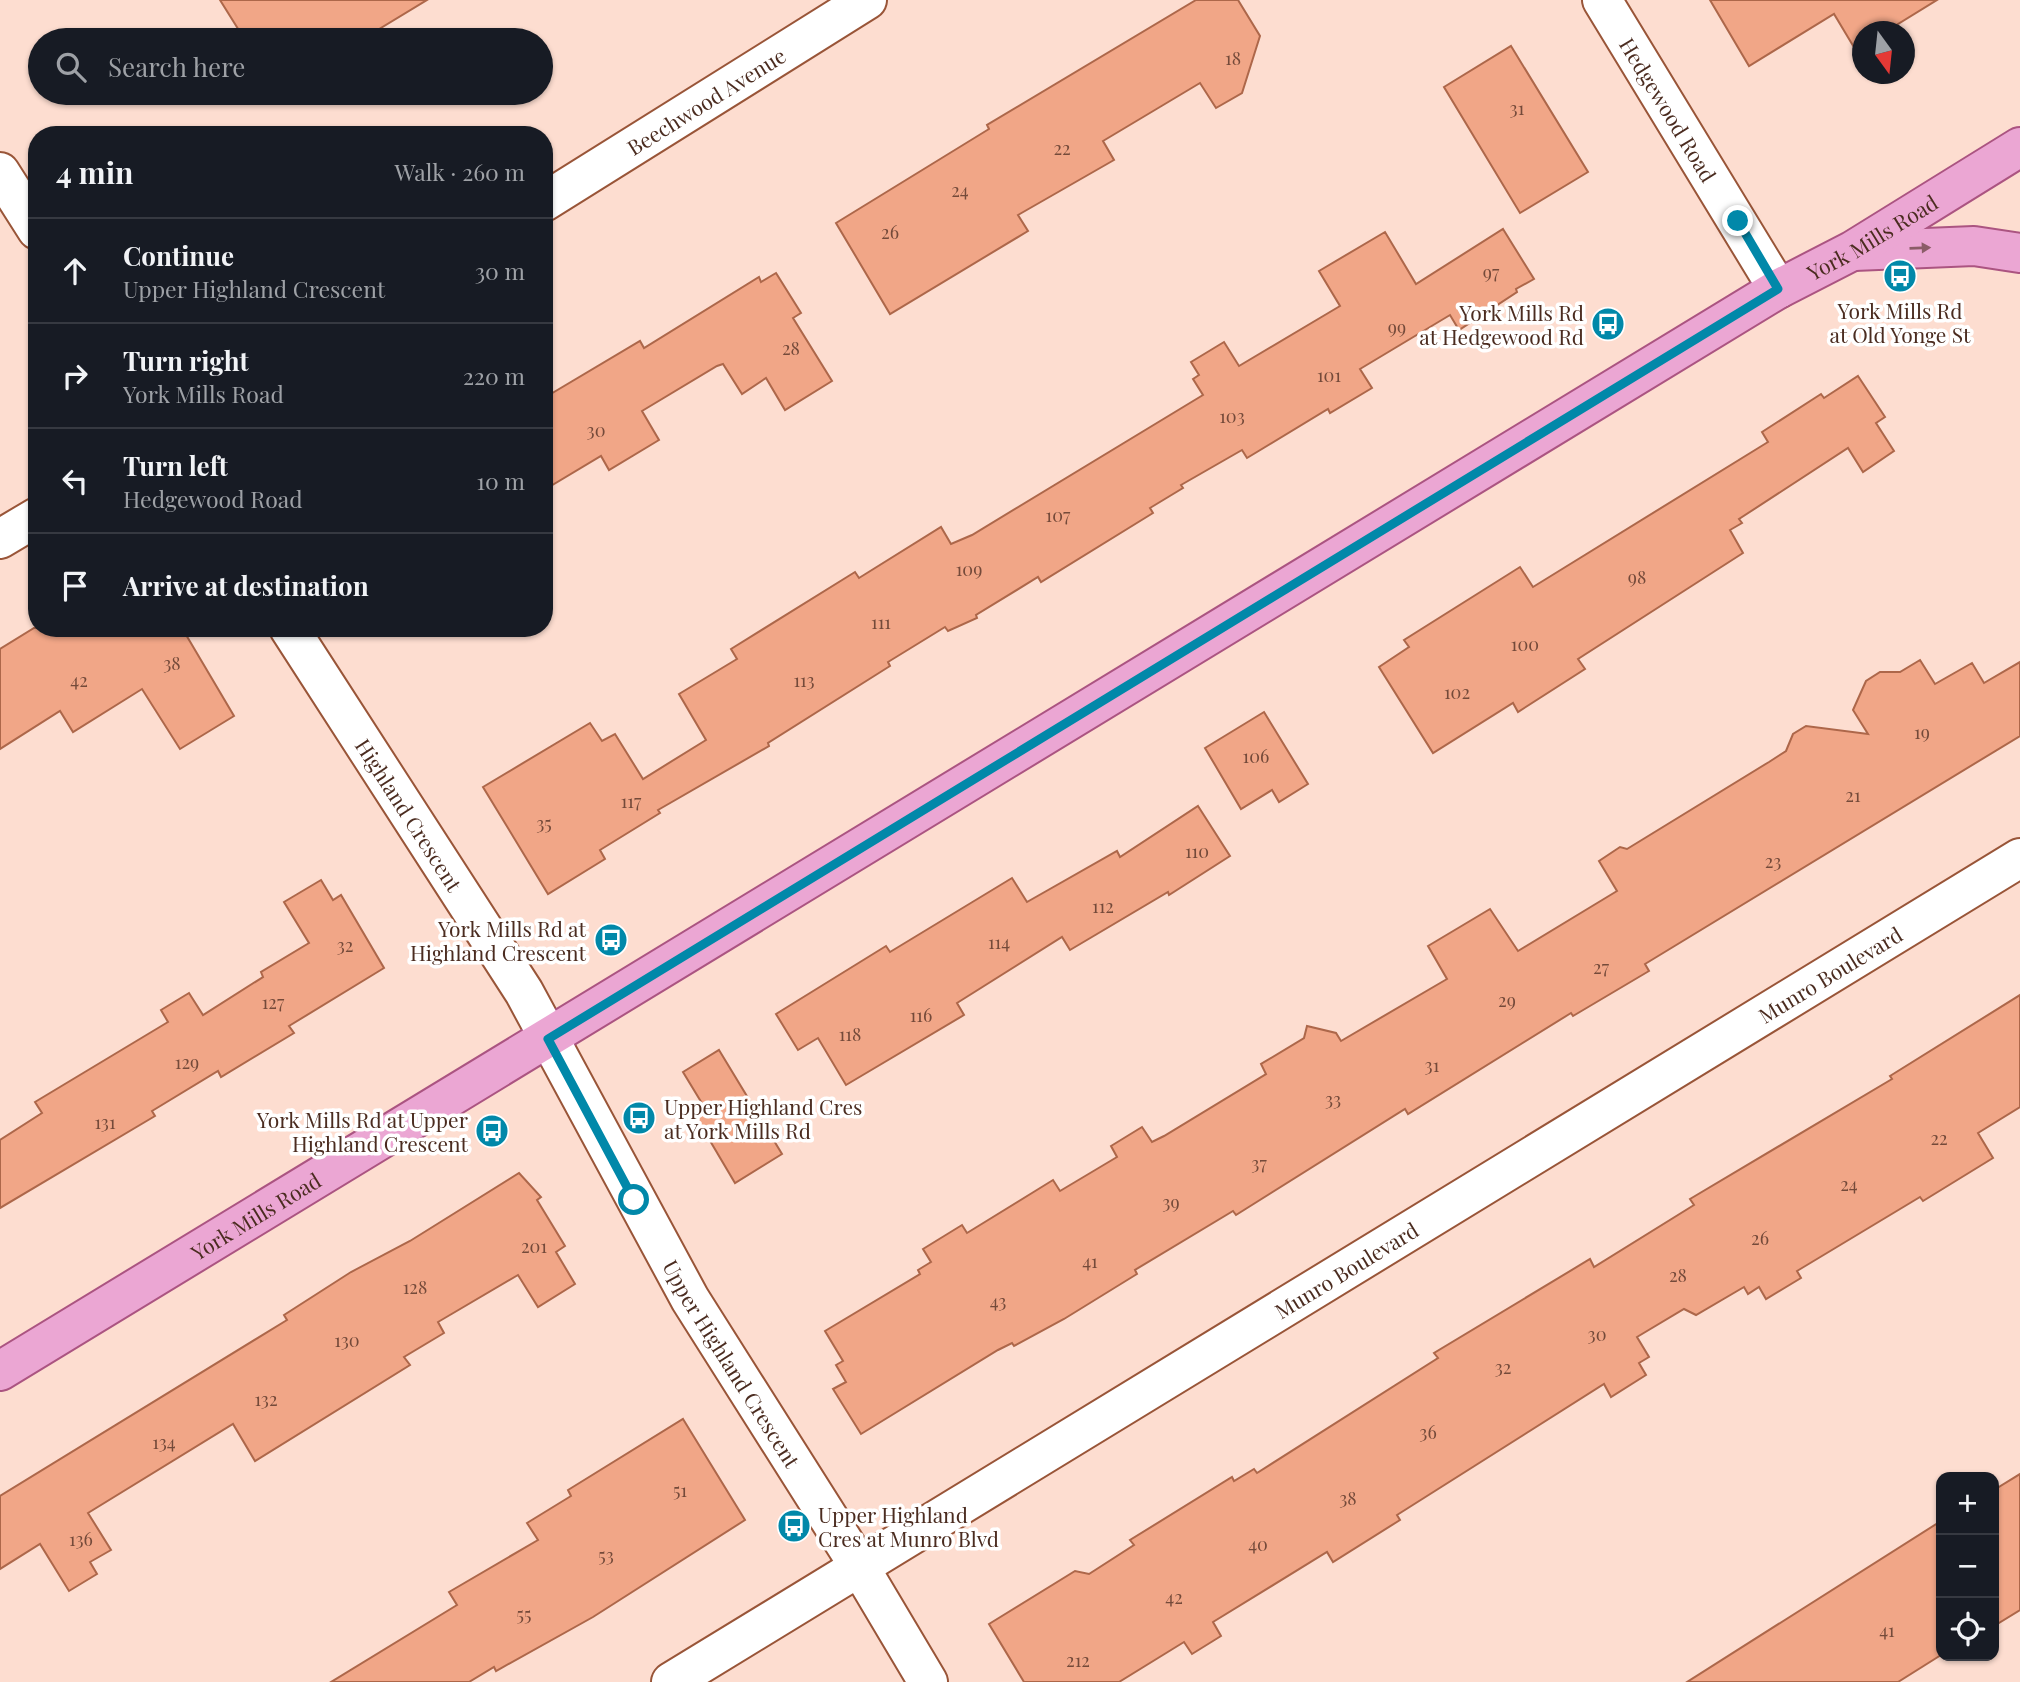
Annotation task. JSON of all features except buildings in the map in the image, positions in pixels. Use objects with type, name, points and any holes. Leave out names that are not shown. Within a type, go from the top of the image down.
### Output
[{"type":"main road","name":"York Mills Road","points":[[0,1371],[1778,289],[1852,251],[2020,147]]},
{"type":"main road","points":[[1852,251],[1974,246],[2020,253]]},
{"type":"street","name":"Beechwood Avenue","points":[[553,196],[867,0]]},
{"type":"street","name":"Hedgewood Road","points":[[1602,0],[1778,289]]},
{"type":"street","points":[[0,172],[28,216]]},
{"type":"street","points":[[0,538],[28,522]]},
{"type":"street","name":"Highland Crescent","points":[[295,637],[524,992],[548,1039]]},
{"type":"street","name":"Munro Boulevard","points":[[671,1682],[2020,858]]},
{"type":"street","name":"Upper Highland Crescent","points":[[548,1039],[690,1299],[859,1566],[928,1682]]},
{"type":"place","name":"York Mills Rd at Old Yonge St","points":[[1900,276]]},
{"type":"place","name":"York Mills Rd at Hedgewood Rd","points":[[1608,324]]},
{"type":"place","name":"York Mills Rd at Highland Crescent","points":[[611,940]]},
{"type":"place","name":"Upper Highland Cres at York Mills Rd","points":[[639,1118]]},
{"type":"place","name":"York Mills Rd at Upper Highland Crescent","points":[[492,1131]]},
{"type":"place","name":"Upper Highland Cres at Munro Blvd","points":[[794,1526]]},
{"type":"route","points":[[634,1200],[548,1039],[1778,289],[1738,221]]}]
